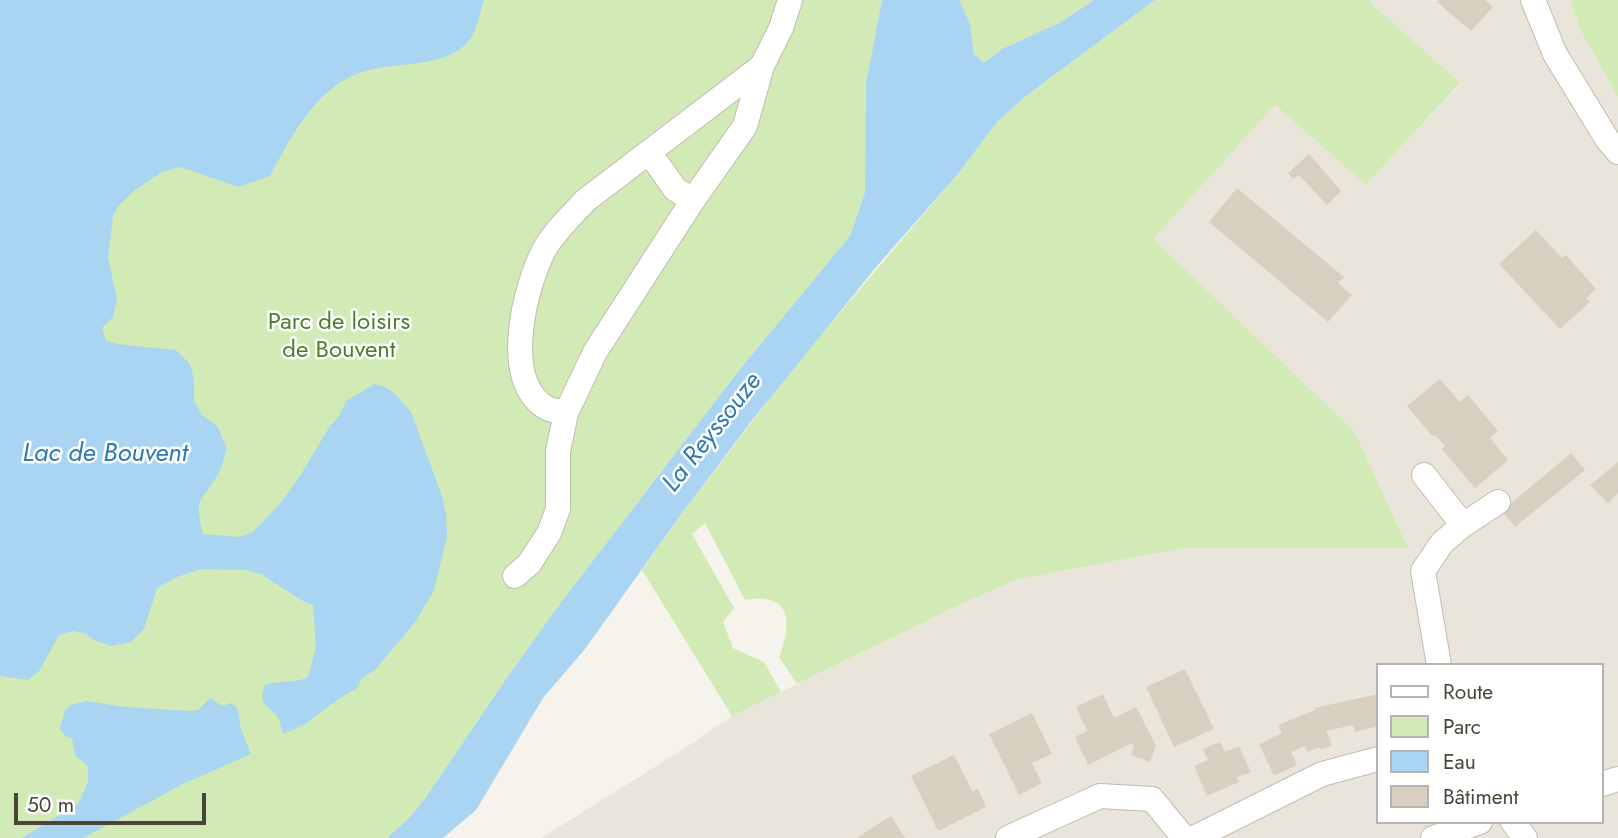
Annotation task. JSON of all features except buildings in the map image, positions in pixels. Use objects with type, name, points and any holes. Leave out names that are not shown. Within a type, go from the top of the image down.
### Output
[{"type":"street","points":[[515,576],[529,564],[549,533],[558,509],[558,451],[566,413],[595,352],[693,200],[745,126],[762,66],[781,28],[790,0]]},
{"type":"street","points":[[1533,0],[1555,54],[1607,139],[1618,152]]},
{"type":"street","points":[[566,413],[545,408],[531,391],[521,368],[521,325],[531,283],[545,249],[586,200],[762,66]]},
{"type":"street","points":[[649,152],[676,188],[693,200]]},
{"type":"street","points":[[1424,475],[1463,525]]},
{"type":"street","points":[[1439,663],[1423,571],[1441,542],[1498,502]]},
{"type":"street","points":[[1194,838],[1322,774],[1376,760]]},
{"type":"street","points":[[1008,838],[1100,796],[1152,799],[1184,838]]},
{"type":"street","points":[[1433,838],[1474,824]]},
{"type":"shaded area","points":[[1571,0],[1578,26],[1618,97],[1618,838],[541,838],[732,716],[972,599],[1019,579],[1185,548],[1408,548],[1355,432],[1152,239],[1275,105],[1366,185],[1460,84],[1369,1]]},
{"type":"green space","name":"Parc de loisirs de Bouvent","points":[[0,0],[882,0],[866,83],[865,192],[850,236],[740,369],[556,609],[424,800],[387,838],[0,838]]},
{"type":"green space","points":[[959,0],[1094,0],[1061,22],[1002,49],[984,64],[974,54],[970,23]]},
{"type":"green space","points":[[1155,0],[1371,0],[1370,2],[1460,83],[1366,185],[1275,105],[1153,239],[1355,432],[1408,548],[1185,548],[1019,579],[797,684],[779,657],[787,621],[780,605],[772,600],[745,600],[705,523],[692,534],[734,608],[723,622],[733,648],[764,662],[781,692],[732,716],[642,570],[682,513],[798,362],[957,175],[997,122],[1026,96]]},
{"type":"green space","points":[[1571,0],[1618,0],[1618,97],[1578,26]]},
{"type":"water","name":"Lac de Bouvent","points":[[0,0],[484,0],[472,36],[450,55],[435,60],[368,70],[339,83],[326,93],[304,118],[270,176],[239,187],[180,167],[162,172],[134,191],[119,205],[113,216],[108,258],[117,299],[113,317],[102,328],[106,341],[176,350],[190,364],[194,380],[194,401],[202,415],[217,426],[227,448],[219,473],[200,502],[203,534],[239,537],[253,532],[279,505],[300,476],[347,400],[375,384],[394,393],[411,412],[442,496],[447,536],[433,592],[416,621],[375,670],[362,678],[357,688],[305,724],[283,734],[278,718],[263,701],[263,692],[265,685],[308,677],[316,647],[313,605],[261,574],[246,570],[201,569],[177,577],[157,588],[144,629],[131,642],[111,646],[84,633],[73,631],[59,635],[40,670],[28,680],[0,676]]},
{"type":"water","name":"La Reyssouze","points":[[882,0],[959,0],[970,23],[974,54],[984,63],[1002,49],[1061,22],[1094,0],[1155,0],[1026,96],[997,122],[957,175],[877,266],[750,423],[585,649],[543,698],[476,810],[443,838],[387,838],[424,800],[556,609],[740,369],[850,236],[865,192],[866,83]]},
{"type":"water","points":[[210,698],[222,706],[231,703],[238,709],[241,730],[251,754],[181,785],[83,838],[22,838],[78,804],[88,782],[88,766],[75,755],[72,739],[65,736],[60,728],[65,710],[71,705],[87,701],[124,707],[190,711],[198,710]]}]
